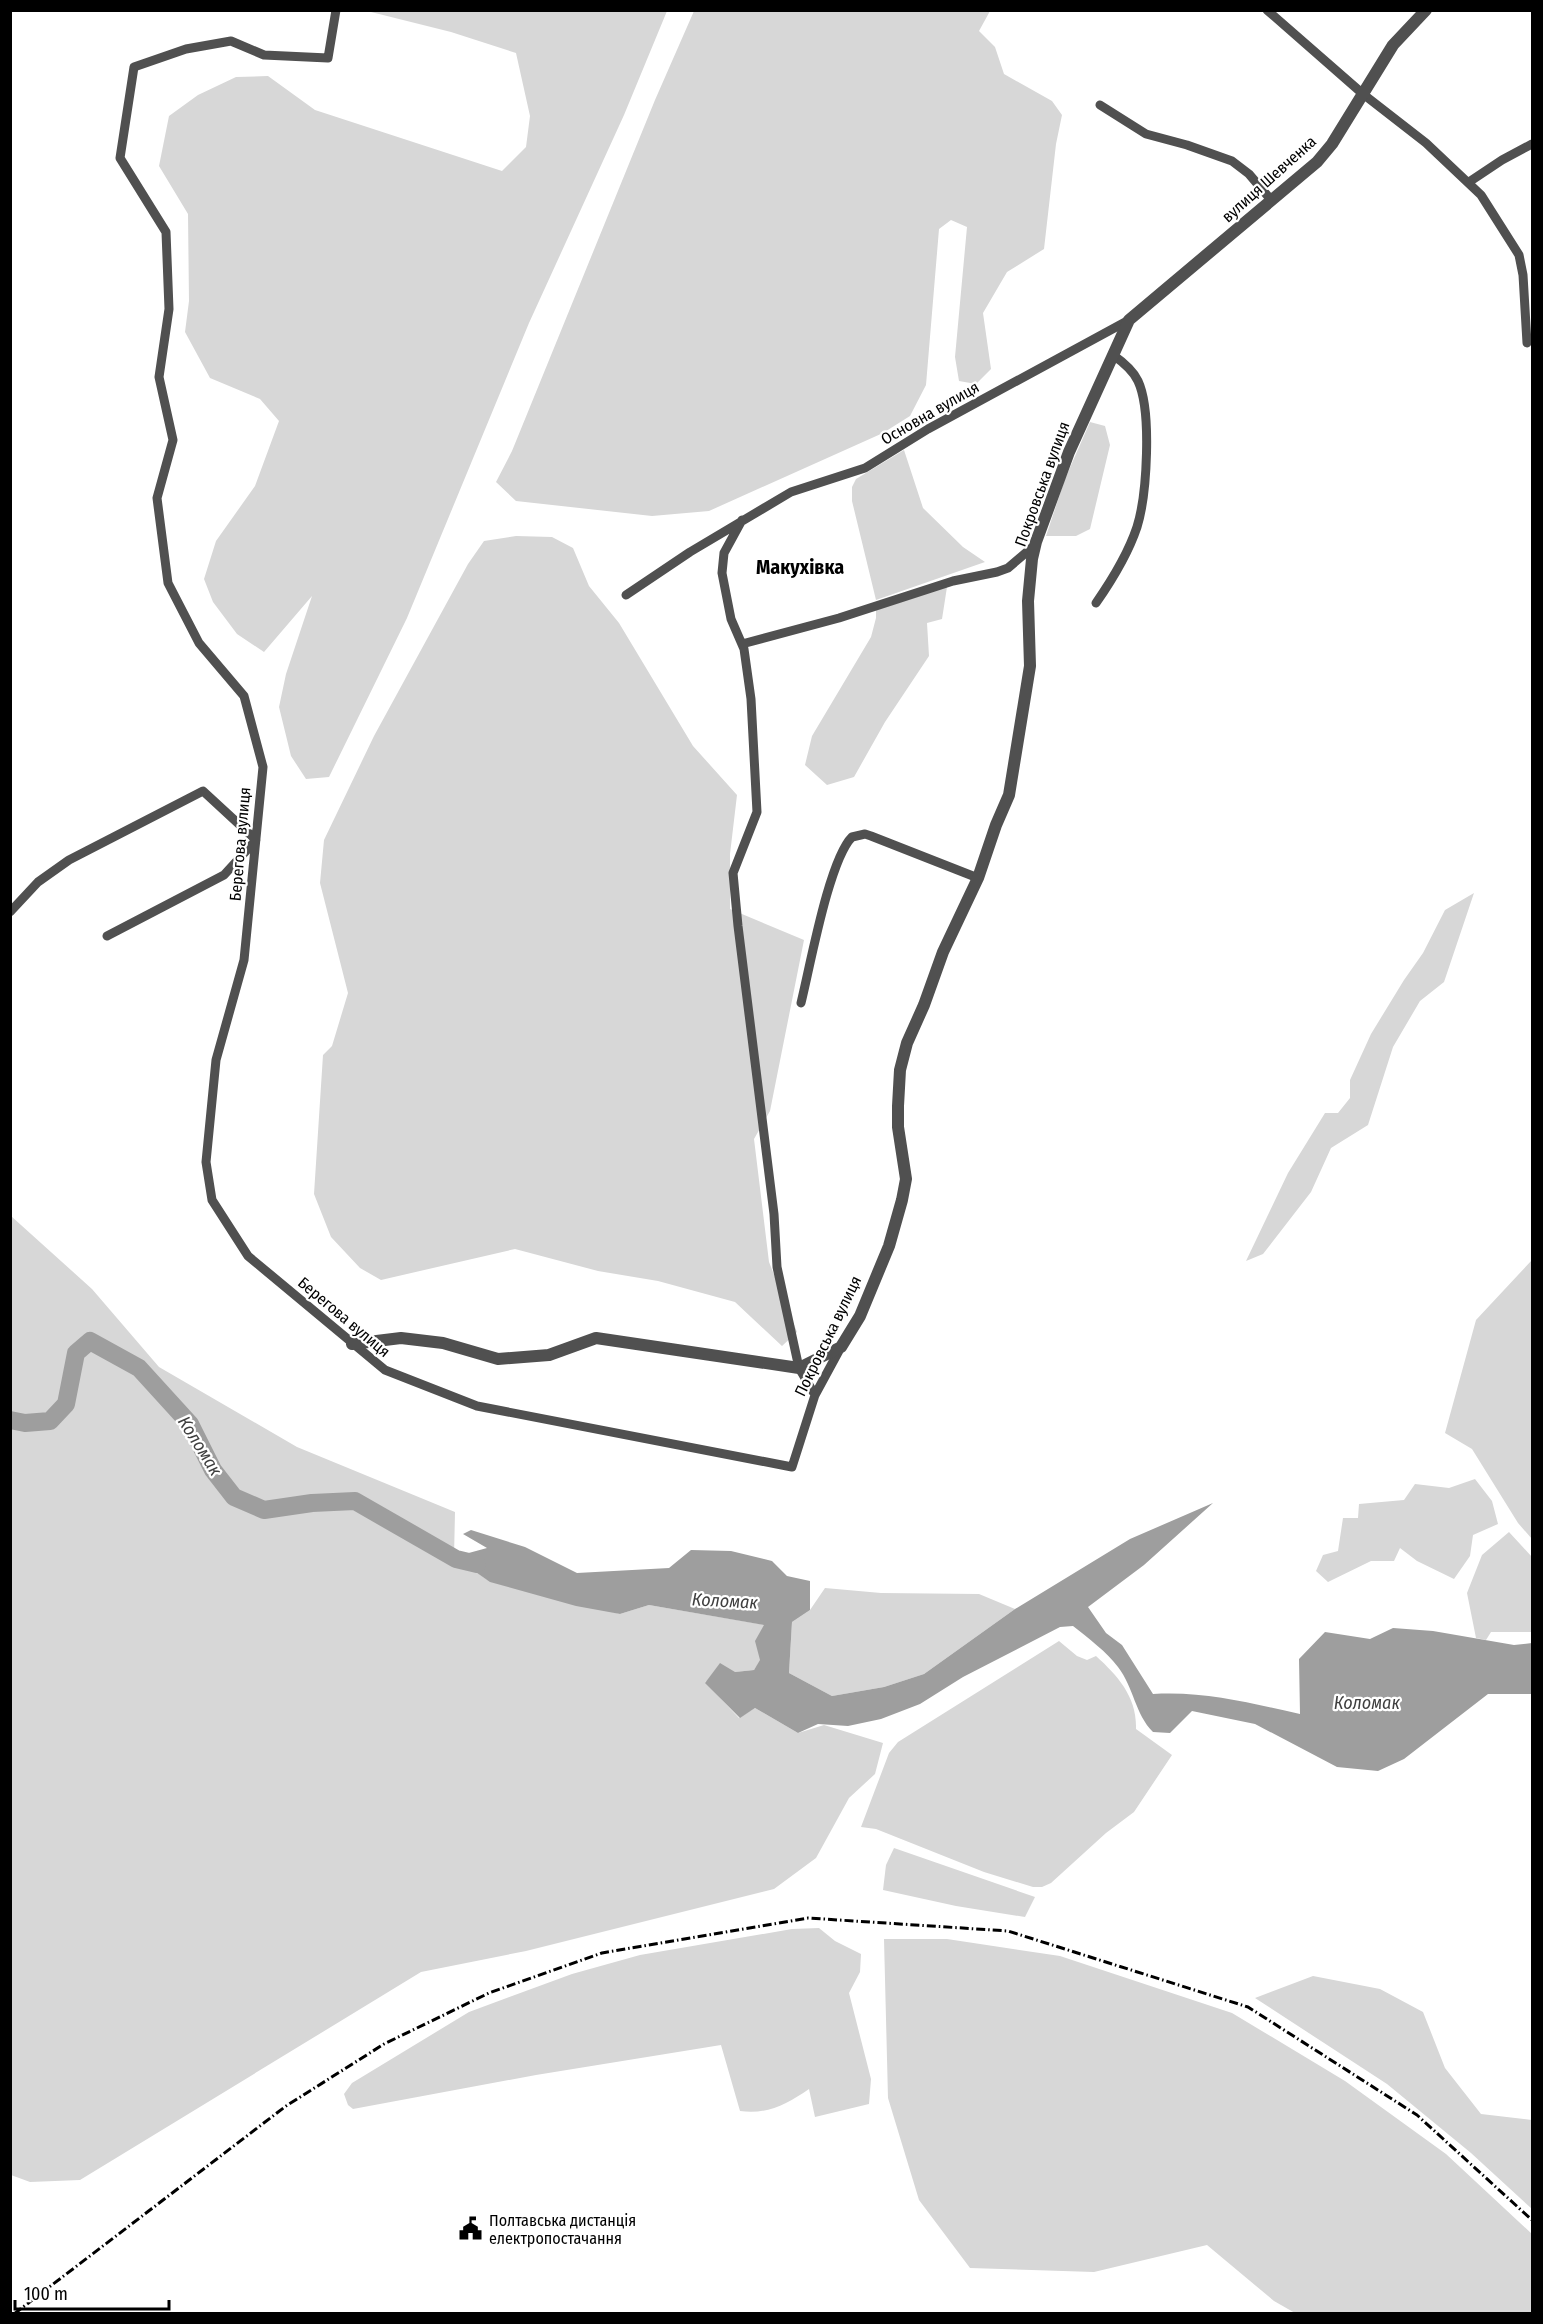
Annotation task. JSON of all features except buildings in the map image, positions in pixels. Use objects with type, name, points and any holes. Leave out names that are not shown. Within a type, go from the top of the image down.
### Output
[{"type":"street","name":"Берегова вулиця","points":[[336,10],[328,58],[264,55],[231,41],[186,49],[134,67],[120,158],[166,232],[170,309],[159,377],[173,440],[157,498],[168,583],[199,643],[244,696],[263,767],[244,960],[216,1060],[207,1162],[212,1200],[248,1256],[384,1370],[477,1406],[792,1467]]},
{"type":"street","points":[[1267,10],[1363,94],[1426,143],[1469,182],[1501,224],[1519,255],[1523,275],[1527,343]]},
{"type":"street","name":"вулиця Шевченка","points":[[1129,320],[1317,162],[1332,144],[1393,45],[1426,10]]},
{"type":"street","points":[[1100,105],[1146,134],[1232,161],[1249,174],[1272,201]]},
{"type":"street","points":[[1469,182],[1502,160],[1533,144]]},
{"type":"street","name":"Покровська вулиця","points":[[792,1467],[815,1395],[864,1306],[889,1246],[906,1179],[898,1127],[900,1070],[943,952],[978,878],[996,825],[1010,795],[1030,666],[1028,601],[1035,544],[1069,452],[1129,320]]},
{"type":"street","name":"Основна вулиця","points":[[627,595],[742,520],[791,492],[865,468],[928,429],[1129,320]]},
{"type":"street","points":[[1096,603],[1130,546],[1138,524],[1145,473],[1146,432],[1142,393],[1132,371],[1113,355]]},
{"type":"street","points":[[742,520],[724,553],[722,573],[731,619],[742,644],[751,699],[757,812],[733,873],[774,1214],[777,1268],[799,1368],[815,1395]]},
{"type":"street","points":[[742,644],[839,618],[953,581],[997,572],[1008,568],[1035,544]]},
{"type":"street","points":[[10,912],[38,882],[69,860],[202,791],[256,840],[224,875],[107,936]]},
{"type":"street","points":[[801,1003],[826,896],[842,853],[852,837],[865,834],[978,878]]},
{"type":"street","points":[[352,1344],[401,1338],[443,1343],[498,1359],[549,1355],[596,1338],[799,1368],[841,1347]]},
{"type":"shaded area","points":[[367,11],[667,11],[624,115],[529,323],[407,618],[329,777],[306,779],[291,756],[279,707],[286,674],[312,596],[264,652],[237,634],[213,602],[204,579],[216,541],[255,486],[279,421],[260,399],[210,378],[185,332],[189,301],[188,214],[159,166],[169,116],[198,95],[236,77],[268,76],[315,110],[502,171],[526,147],[530,116],[516,53],[451,32]]},
{"type":"shaded area","points":[[694,11],[990,11],[979,31],[995,47],[1004,74],[1052,101],[1062,115],[1056,144],[1044,249],[1007,272],[983,313],[991,369],[976,384],[959,381],[955,357],[967,227],[951,220],[939,229],[926,385],[910,416],[883,433],[709,511],[652,516],[516,501],[496,482],[512,451],[655,100]]},
{"type":"shaded area","points":[[1090,422],[1105,426],[1110,445],[1090,529],[1076,536],[1046,536],[1065,479]]},
{"type":"shaded area","points":[[904,450],[923,508],[963,547],[985,562],[876,600],[852,501],[852,487],[856,479]]},
{"type":"shaded area","points":[[516,536],[552,537],[573,548],[589,586],[619,623],[693,746],[737,795],[730,854],[730,909],[804,940],[770,1111],[754,1139],[769,1262],[797,1332],[782,1346],[735,1302],[658,1281],[598,1271],[515,1249],[381,1280],[360,1268],[331,1237],[314,1194],[323,1055],[332,1046],[348,993],[320,883],[324,840],[374,736],[468,564],[484,541]]},
{"type":"shaded area","points":[[947,587],[942,619],[927,623],[929,656],[885,722],[854,777],[827,785],[805,765],[812,736],[871,637],[876,610]]},
{"type":"shaded area","points":[[1474,893],[1444,982],[1420,1001],[1393,1047],[1368,1125],[1331,1148],[1311,1192],[1263,1254],[1246,1261],[1288,1173],[1325,1113],[1338,1113],[1350,1098],[1350,1080],[1371,1034],[1423,953],[1445,910]]},
{"type":"shaded area","points":[[11,1216],[92,1289],[159,1367],[297,1447],[455,1512],[454,1557],[486,1579],[620,1614],[649,1605],[765,1625],[761,1660],[754,1670],[735,1672],[705,1682],[739,1718],[755,1708],[798,1733],[824,1725],[883,1743],[875,1774],[849,1798],[816,1858],[774,1889],[526,1951],[421,1972],[80,2180],[30,2182],[11,2175]]},
{"type":"shaded area","points":[[1532,1260],[1532,1539],[1518,1523],[1472,1449],[1445,1433],[1476,1320]]},
{"type":"shaded area","points":[[1475,1479],[1492,1501],[1498,1524],[1473,1535],[1470,1556],[1454,1579],[1417,1561],[1400,1548],[1394,1561],[1371,1561],[1328,1582],[1316,1571],[1323,1555],[1338,1551],[1343,1518],[1358,1518],[1359,1504],[1404,1500],[1415,1484],[1449,1488]]},
{"type":"shaded area","points":[[1509,1532],[1532,1557],[1532,1632],[1491,1632],[1486,1640],[1476,1638],[1467,1593],[1482,1555]]},
{"type":"shaded area","points":[[825,1588],[881,1593],[979,1594],[1015,1609],[924,1674],[884,1687],[832,1696],[789,1673],[792,1622],[810,1610]]},
{"type":"shaded area","points":[[1059,1641],[1077,1656],[1087,1660],[1096,1656],[1119,1679],[1130,1697],[1136,1729],[1172,1755],[1134,1812],[1106,1833],[1051,1883],[1042,1887],[1033,1887],[984,1872],[876,1829],[861,1827],[889,1753],[898,1742]]},
{"type":"shaded area","points":[[894,1848],[1035,1897],[1025,1917],[956,1906],[883,1890],[886,1865]]},
{"type":"shaded area","points":[[819,1928],[835,1941],[861,1954],[860,1972],[849,1993],[871,2079],[869,2104],[815,2117],[809,2089],[768,2110],[740,2111],[721,2045],[536,2075],[353,2109],[348,2105],[344,2094],[352,2083],[469,2012],[572,1974],[640,1955],[792,1929]]},
{"type":"shaded area","points":[[884,1939],[947,1939],[1060,1956],[1232,2013],[1345,2081],[1446,2154],[1532,2234],[1532,2313],[1295,2313],[1274,2301],[1207,2245],[1094,2272],[970,2268],[919,2200],[888,2098]]},
{"type":"shaded area","points":[[1313,1976],[1380,1989],[1423,2012],[1445,2068],[1481,2114],[1532,2120],[1532,2209],[1471,2153],[1387,2084],[1255,1998]]},
{"type":"water","name":"Коломак","points":[[1213,1503],[1144,1565],[1088,1607],[1106,1633],[1122,1645],[1153,1694],[1209,1696],[1300,1714],[1299,1659],[1325,1632],[1370,1639],[1393,1628],[1433,1631],[1514,1645],[1532,1643],[1532,1694],[1488,1694],[1404,1759],[1378,1771],[1337,1767],[1255,1724],[1192,1711],[1170,1733],[1153,1732],[1142,1717],[1128,1683],[1114,1661],[1073,1626],[1060,1627],[963,1677],[920,1704],[881,1719],[848,1726],[818,1724],[798,1733],[755,1708],[740,1718],[705,1683],[720,1663],[735,1672],[754,1670],[760,1660],[755,1641],[764,1625],[649,1605],[620,1614],[576,1606],[490,1582],[454,1557],[487,1548],[463,1534],[471,1530],[525,1547],[577,1573],[669,1568],[691,1550],[731,1551],[772,1561],[787,1576],[810,1581],[810,1610],[792,1622],[789,1673],[832,1696],[884,1687],[924,1674],[1015,1609],[1130,1539]]},
{"type":"waterway","name":"Коломак","points":[[10,1420],[25,1423],[50,1421],[66,1404],[76,1353],[90,1341],[139,1368],[190,1424],[213,1470],[234,1497],[264,1510],[312,1503],[355,1501],[456,1559],[477,1564]]},
{"type":"railway","points":[[14,2314],[286,2106],[384,2044],[489,1993],[602,1953],[808,1918],[1008,1931],[1248,2007],[1417,2115],[1532,2220]]},
{"type":"place","name":"Полтавська дистанція електропостачання","points":[[471,2229]]},
{"type":"district","name":"Макухівка","points":[[800,567]]}]
